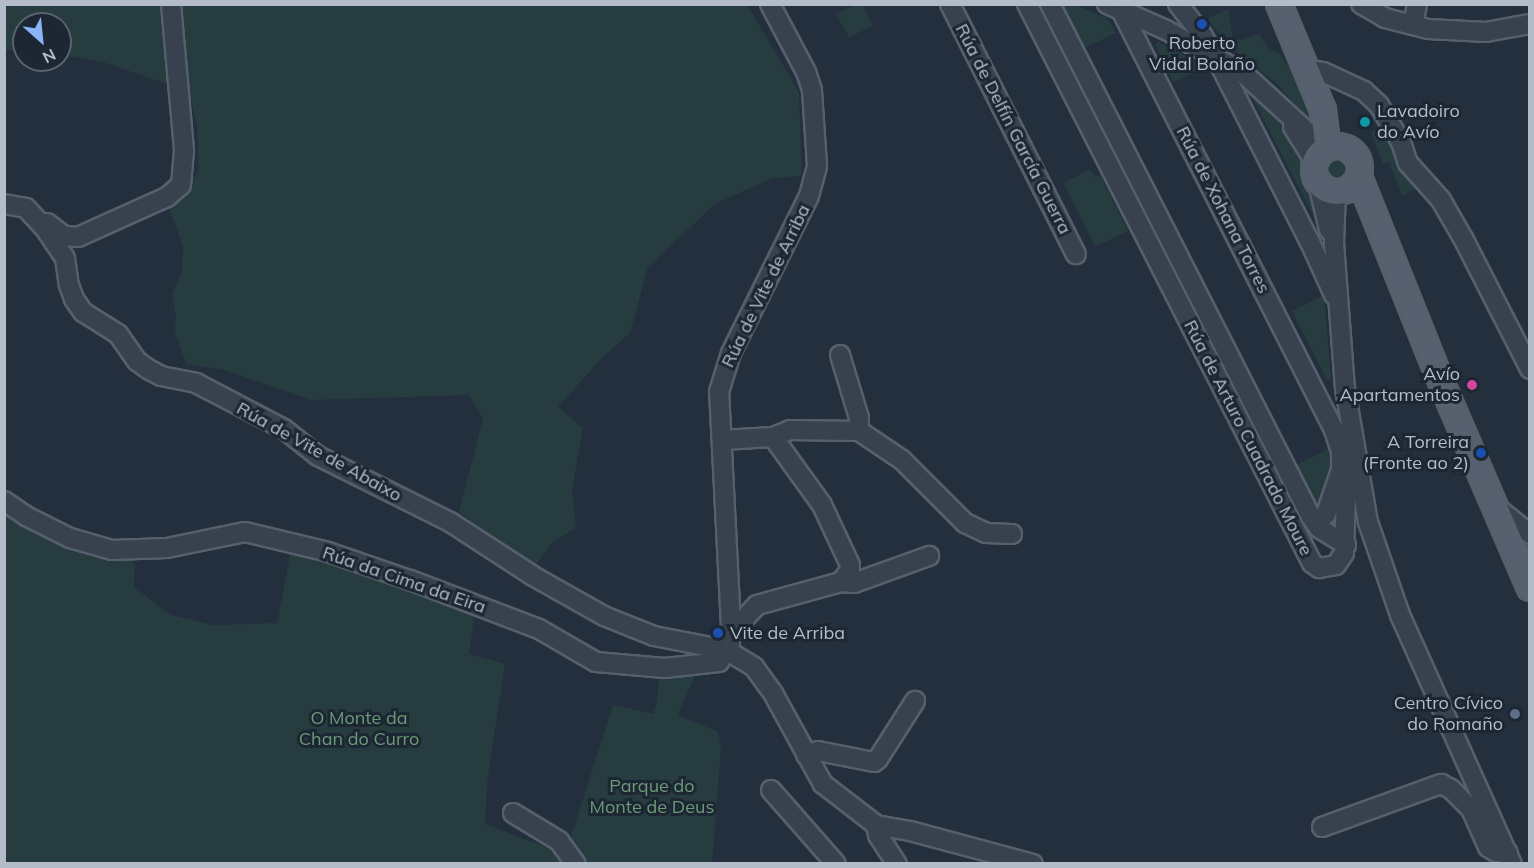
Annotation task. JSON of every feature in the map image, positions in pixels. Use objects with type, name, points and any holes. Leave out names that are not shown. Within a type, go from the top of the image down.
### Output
[{"type":"main road","points":[[1279,4],[1323,110],[1335,168],[1386,247],[1530,588]]},
{"type":"street","name":"Rúa de Vite de Abaixo","points":[[37,220],[41,218],[64,236],[78,237],[167,197],[181,185],[184,150],[171,4]]},
{"type":"street","name":"Rúa de Vite de Arriba","points":[[726,650],[731,627],[719,392],[724,371],[809,196],[817,166],[812,90],[806,72],[770,4]]},
{"type":"street","name":"Rúa de Delfín García Guerra","points":[[950,4],[1076,255]]},
{"type":"street","name":"Rúa de Arturo Cuadrado Moure","points":[[1027,4],[1312,563],[1323,569],[1336,566],[1342,558],[1346,545],[1316,524],[1255,411],[1050,4]]},
{"type":"street","points":[[1166,30],[1176,4]]},
{"type":"street","points":[[1176,4],[1202,35],[1214,56],[1310,242],[1338,303]]},
{"type":"street","points":[[1361,4],[1385,18],[1413,25],[1486,32],[1530,24]]},
{"type":"street","points":[[1413,25],[1417,4]]},
{"type":"street","points":[[1114,7],[1166,30],[1214,56],[1260,86],[1335,168],[1322,206],[1334,245],[1345,388],[1346,545]]},
{"type":"street","name":"Rúa de Xohana Torres","points":[[1114,7],[1325,410],[1347,434],[1341,451],[1341,470],[1326,514],[1316,524]]},
{"type":"street","points":[[1307,69],[1323,72],[1364,91],[1379,105],[1398,137],[1408,163],[1441,200],[1453,220],[1530,369]]},
{"type":"street","name":"Rúa de Vite de Abaixo","points":[[4,204],[26,208],[37,220],[65,258],[69,285],[84,312],[118,334],[137,361],[148,369],[160,376],[196,383],[284,429],[318,456],[450,522],[533,576],[604,616],[654,636],[726,650]]},
{"type":"street","points":[[1310,242],[1321,252],[1334,245]]},
{"type":"street","points":[[840,355],[859,418],[859,431]]},
{"type":"street","points":[[1325,410],[1345,388]]},
{"type":"street","points":[[722,440],[773,437],[790,430],[859,431],[902,460],[965,523],[986,533],[1012,534]]},
{"type":"street","points":[[1347,434],[1368,522],[1400,615],[1510,858]]},
{"type":"street","points":[[773,437],[806,479],[834,526],[850,565],[850,570],[841,582]]},
{"type":"street","name":"Rúa da Cima da Eira","points":[[4,501],[26,516],[70,538],[112,550],[167,549],[245,532],[328,552],[410,580],[539,629],[596,662],[665,668],[701,666],[718,662],[726,650]]},
{"type":"street","points":[[1495,506],[1530,534]]},
{"type":"street","points":[[731,627],[740,623],[757,605],[841,582],[854,583],[928,556]]},
{"type":"street","points":[[726,650],[754,667],[774,695],[806,755],[827,788],[876,825],[910,831],[1033,864]]},
{"type":"street","points":[[806,755],[818,751],[874,762],[915,701]]},
{"type":"street","points":[[1322,827],[1440,784],[1451,789],[1471,809],[1488,847],[1510,858]]},
{"type":"street","points":[[771,790],[836,864]]},
{"type":"street","points":[[513,813],[559,842],[576,864]]},
{"type":"street","points":[[876,825],[878,835],[897,864]]},
{"type":"green space","points":[[4,5],[747,5],[799,92],[802,176],[772,178],[715,204],[648,267],[630,333],[602,358],[558,407],[583,428],[572,490],[576,528],[553,542],[534,567],[459,512],[483,419],[469,395],[312,400],[224,370],[186,364],[175,332],[176,315],[172,295],[182,270],[183,246],[169,208],[198,171],[197,126],[191,100],[167,84],[106,63],[72,56],[72,12],[12,12],[12,50],[5,50]]},
{"type":"green space","points":[[854,5],[862,5],[873,26],[849,37],[836,14]]},
{"type":"green space","points":[[1063,5],[1074,5],[1108,18],[1116,33],[1080,50],[1062,13]]},
{"type":"green space","points":[[1228,9],[1233,39],[1242,40],[1259,34],[1268,48],[1280,54],[1294,74],[1315,122],[1302,113],[1277,84],[1232,48],[1207,19]]},
{"type":"green space","points":[[1159,42],[1206,67],[1173,82],[1155,44]]},
{"type":"green space","points":[[1250,93],[1265,101],[1300,154],[1325,238]]},
{"type":"green space","points":[[1384,125],[1396,156],[1422,187],[1402,195],[1389,162],[1383,164],[1371,132]]},
{"type":"green space","points":[[1338,153],[1344,154],[1352,162],[1352,174],[1344,182],[1338,183],[1332,182],[1324,174],[1323,168],[1324,162],[1332,154]]},
{"type":"green space","points":[[1090,169],[1095,177],[1100,175],[1128,231],[1095,247],[1064,183]]},
{"type":"green space","points":[[1324,295],[1331,378],[1327,380],[1292,311]]},
{"type":"green space","points":[[1332,447],[1334,458],[1323,502],[1317,506],[1294,466]]},
{"type":"green space","name":"O Monte da Chan do Curro","points":[[4,508],[90,549],[135,563],[134,587],[171,615],[213,625],[277,623],[291,551],[409,589],[474,617],[469,654],[505,664],[488,775],[485,824],[559,852],[570,863],[5,863]]},
{"type":"green space","name":"Parque do Monte de Deus","points":[[696,673],[678,715],[718,732],[721,749],[712,863],[584,863],[569,843],[613,705],[653,714],[657,702],[659,678]]},
{"type":"place","name":"Roberto Vidal Bolaño","points":[[1202,24]]},
{"type":"place","name":"Lavadoiro do Avío","points":[[1365,122]]},
{"type":"place","name":"Avío Apartamentos","points":[[1472,385]]},
{"type":"place","name":"A Torreira (Fronte ao 2)","points":[[1481,453]]},
{"type":"place","name":"Vite de Arriba","points":[[718,633]]},
{"type":"place","name":"Centro Cívico do Romaño","points":[[1515,714]]}]
